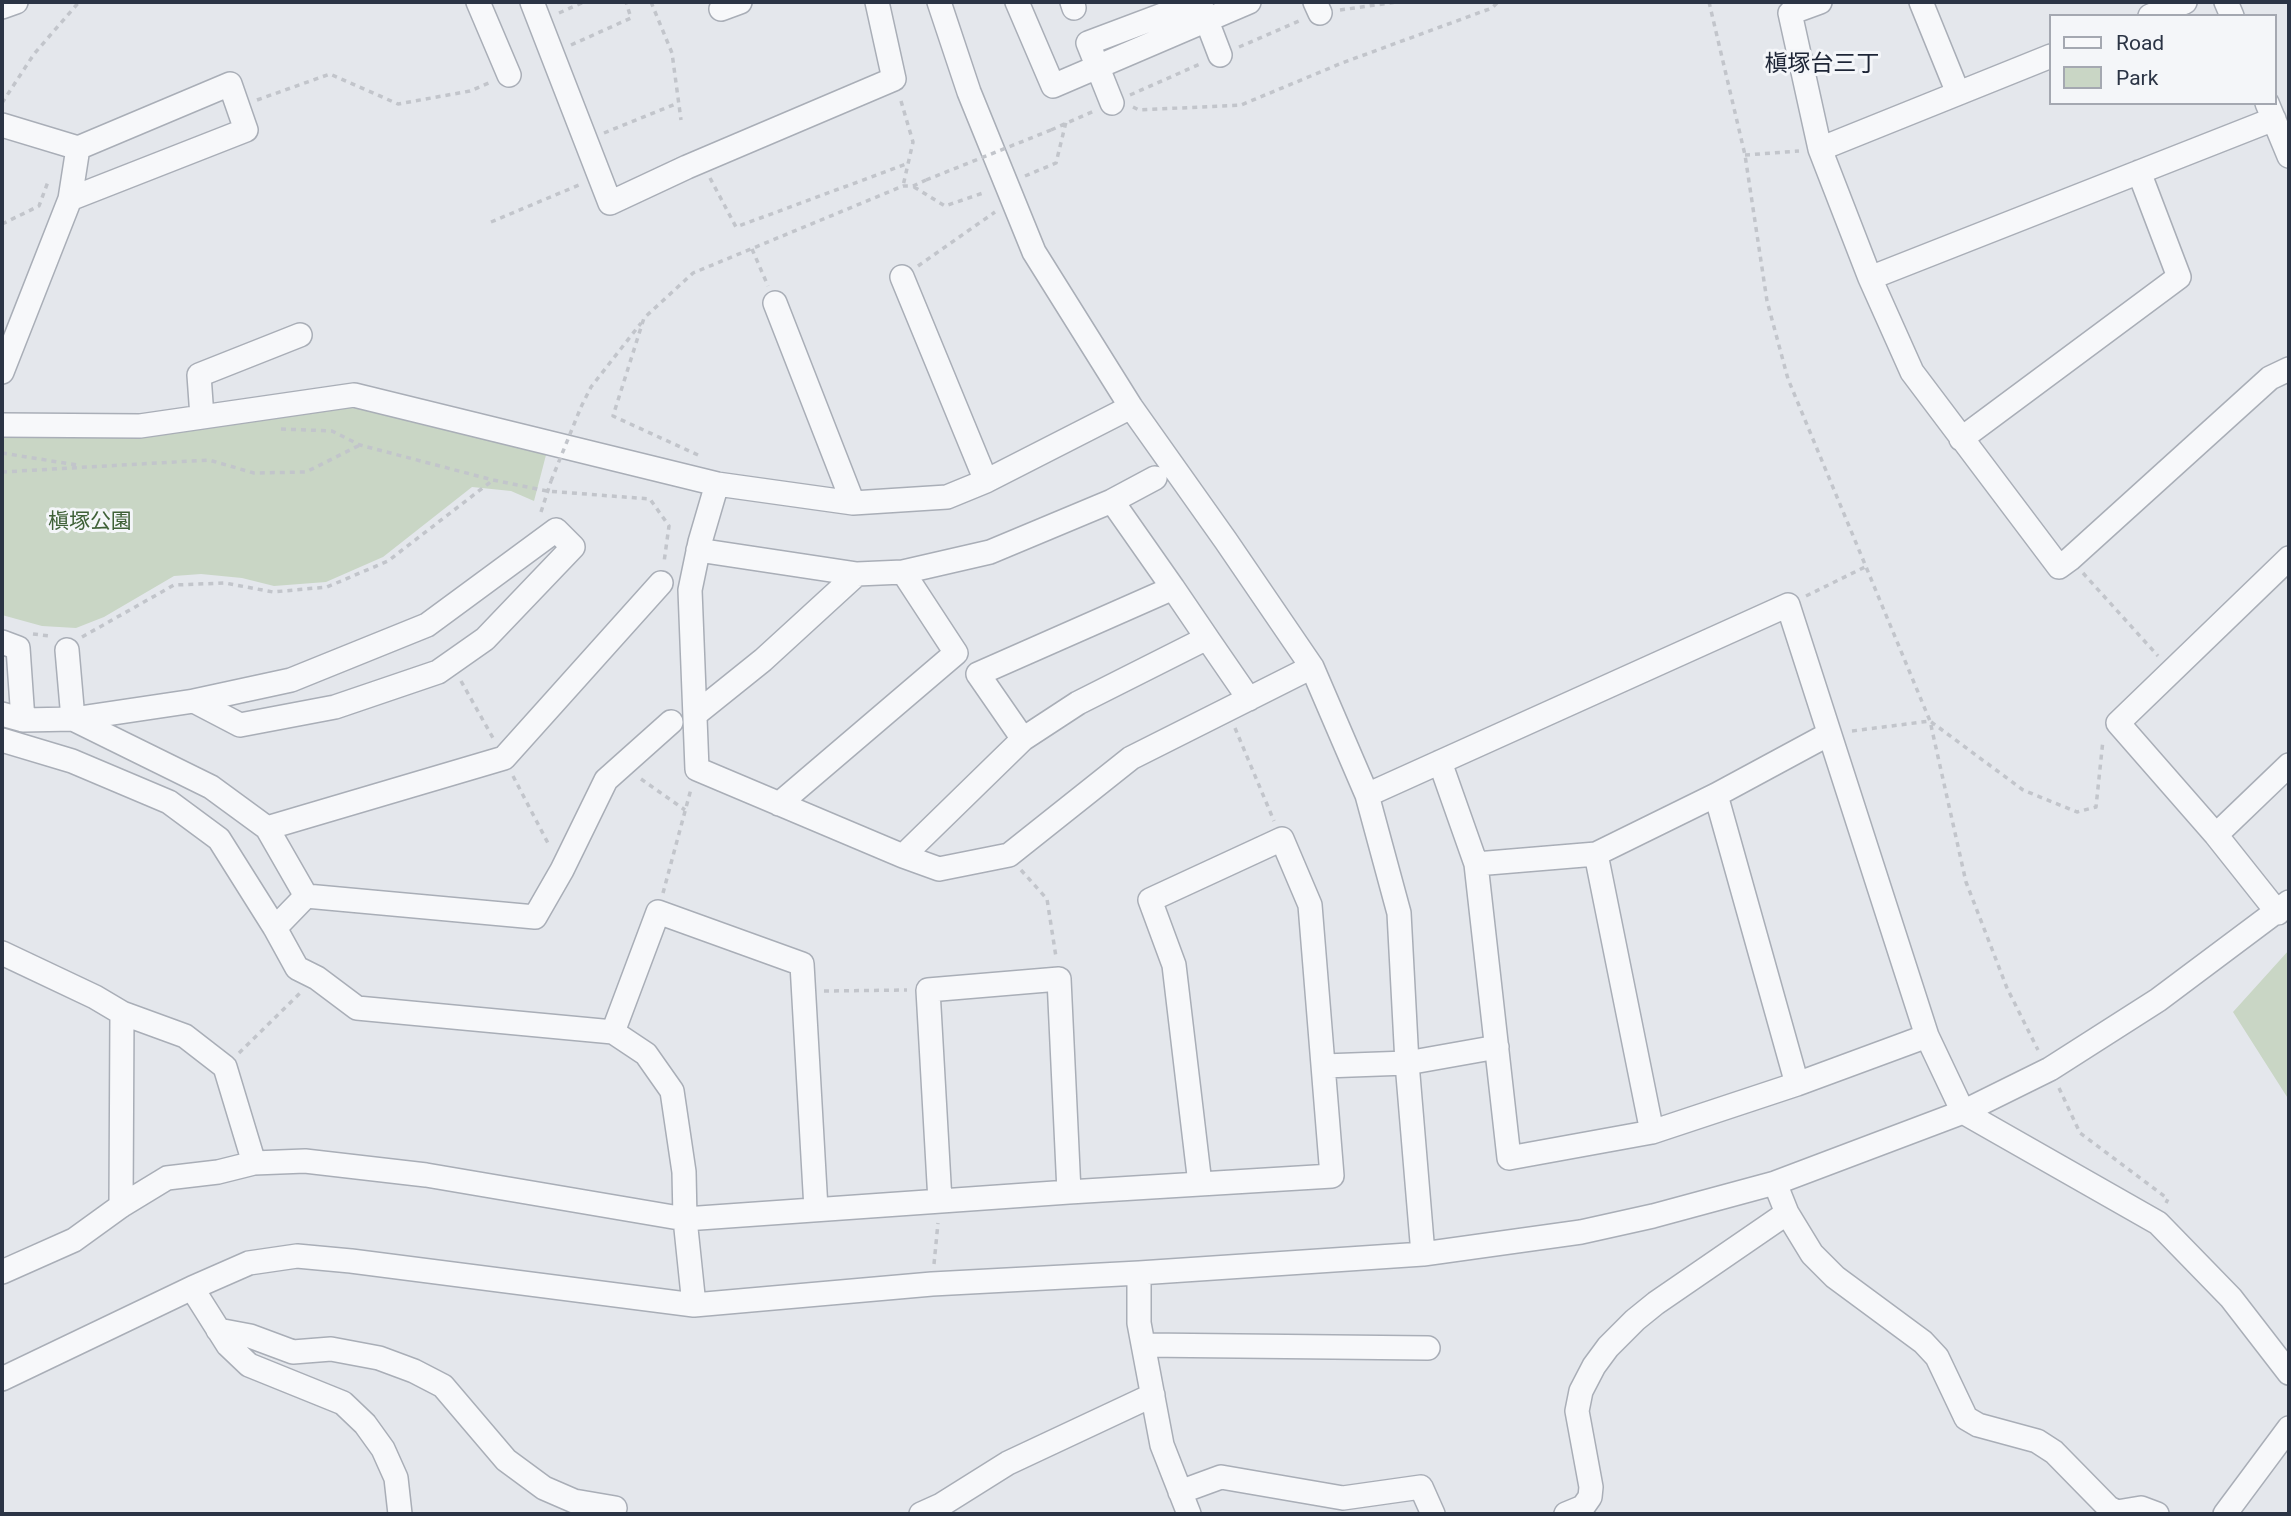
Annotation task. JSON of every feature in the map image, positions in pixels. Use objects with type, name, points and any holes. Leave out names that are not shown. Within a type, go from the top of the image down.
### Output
[{"type":"street","points":[[2,7],[16,2]]},
{"type":"street","points":[[478,2],[509,75]]},
{"type":"street","points":[[537,11],[610,203],[894,79],[877,2]]},
{"type":"street","points":[[939,2],[969,92],[1034,252],[1130,407],[1312,667],[1367,795],[1399,913],[1407,1063],[1423,1254]]},
{"type":"street","points":[[1017,2],[1053,86],[1098,66],[1201,8],[1249,2]]},
{"type":"street","points":[[1820,2],[1790,13],[1820,149],[1870,278],[1912,372],[2059,567],[2270,378],[2289,369]]},
{"type":"street","points":[[1921,2],[1958,93]]},
{"type":"street","points":[[2155,14],[2185,2]]},
{"type":"street","points":[[1201,8],[1220,55]]},
{"type":"street","points":[[1820,149],[2050,56]]},
{"type":"street","points":[[1098,66],[1115,102]]},
{"type":"street","points":[[2,125],[70,147],[230,84],[246,130],[70,199]]},
{"type":"street","points":[[1870,278],[2139,172],[2270,111],[2289,156]]},
{"type":"street","points":[[2,372],[70,199],[70,147]]},
{"type":"street","points":[[1961,439],[2179,277],[2139,172]]},
{"type":"street","points":[[902,277],[986,481]]},
{"type":"street","points":[[775,303],[852,503]]},
{"type":"street","points":[[202,417],[199,374],[300,335]]},
{"type":"street","points":[[2,425],[140,426],[354,395],[717,484],[852,503],[947,497],[986,481],[1130,407]]},
{"type":"street","points":[[698,550],[857,574],[903,572],[990,552],[1112,501],[1155,478]]},
{"type":"street","points":[[717,484],[698,550],[690,590],[697,769],[939,869],[1009,855],[1131,758],[1312,667]]},
{"type":"street","points":[[1112,501],[1249,699]]},
{"type":"street","points":[[2,642],[18,648],[12,717],[73,719],[194,701],[291,680],[427,625],[556,530],[573,547],[485,639],[438,672],[335,706],[240,725],[194,701]]},
{"type":"street","points":[[2,1379],[192,1288],[249,1264],[297,1256],[694,1305],[932,1284],[1423,1254],[1581,1232],[1666,1213],[1775,1183],[1963,1112],[2050,1069],[2158,1000],[2283,907],[2118,723],[2289,558]]},
{"type":"street","points":[[903,572],[956,653],[978,674],[1023,739]]},
{"type":"street","points":[[696,713],[763,660],[857,574]]},
{"type":"street","points":[[267,828],[504,758],[662,583]]},
{"type":"street","points":[[978,674],[1173,588]]},
{"type":"street","points":[[1367,795],[1788,604],[1927,1036],[1963,1112],[2158,1223],[2231,1298],[2289,1373]]},
{"type":"street","points":[[903,856],[1023,739],[1079,703],[1207,638]]},
{"type":"street","points":[[65,641],[73,719]]},
{"type":"street","points":[[779,804],[956,653]]},
{"type":"street","points":[[73,719],[211,787],[267,828],[306,896]]},
{"type":"street","points":[[306,896],[535,917],[562,870],[606,780],[671,722]]},
{"type":"street","points":[[1476,864],[1596,854],[1716,795],[1829,734]]},
{"type":"street","points":[[2,740],[72,761],[169,802],[219,839],[297,968],[317,978],[357,1008],[613,1032],[646,1054],[671,1091],[684,1172],[685,1219],[694,1305]]},
{"type":"street","points":[[1440,762],[1476,864],[1509,1157],[1652,1132],[1797,1084],[1927,1036]]},
{"type":"street","points":[[2216,835],[2289,765]]},
{"type":"street","points":[[1716,795],[1797,1084]]},
{"type":"street","points":[[2,1272],[74,1240],[121,1206],[167,1178],[218,1172],[254,1163],[305,1161],[426,1175],[685,1219],[1332,1176],[1310,905],[1282,839],[1150,900],[1174,965],[1200,1184]]},
{"type":"street","points":[[1596,854],[1652,1132]]},
{"type":"street","points":[[275,928],[306,896]]},
{"type":"street","points":[[613,1032],[658,912],[802,964],[816,1209]]},
{"type":"street","points":[[2,953],[95,997],[122,1013],[185,1035],[225,1067],[254,1163]]},
{"type":"street","points":[[940,1201],[928,990],[1059,979],[1069,1192]]},
{"type":"street","points":[[121,1206],[122,1013]]},
{"type":"street","points":[[1324,1066],[1407,1063],[1497,1047]]},
{"type":"street","points":[[1775,1183],[1787,1213],[1812,1254],[1835,1277],[1923,1342],[1937,1357],[1966,1418],[1978,1426],[2037,1441],[2054,1452],[2109,1508],[2117,1511],[2141,1508],[2157,1514]]},
{"type":"street","points":[[1566,1514],[1583,1507],[1590,1497],[1591,1486],[1577,1412],[1581,1391],[1594,1366],[1608,1347],[1646,1311],[1787,1213]]},
{"type":"street","points":[[1139,1273],[1139,1323],[1162,1445],[1189,1514]]},
{"type":"street","points":[[192,1288],[228,1345],[249,1365],[343,1403],[365,1424],[383,1449],[396,1478],[400,1514]]},
{"type":"street","points":[[218,1330],[250,1336],[293,1352],[331,1349],[379,1358],[414,1371],[443,1385],[506,1460],[544,1488],[574,1501],[615,1508]]},
{"type":"street","points":[[1144,1345],[1428,1348]]},
{"type":"street","points":[[930,1512],[1008,1463],[1153,1395]]},
{"type":"street","points":[[2225,1514],[2289,1428]]},
{"type":"street","points":[[1180,1492],[1221,1477],[1343,1497],[1422,1487],[1433,1514]]},
{"type":"path","points":[[2,103],[34,54],[79,2]]},
{"type":"path","points":[[537,11],[584,2]]},
{"type":"path","points":[[553,52],[631,18],[625,2]]},
{"type":"path","points":[[652,2],[672,53],[681,120]]},
{"type":"path","points":[[551,481],[591,387],[644,318],[693,273],[903,186],[913,186],[1051,130],[1220,55],[1317,7],[1397,2]]},
{"type":"path","points":[[1115,102],[1139,110],[1241,105],[1342,63],[1492,8],[1498,2]]},
{"type":"path","points":[[1709,2],[1745,155],[1767,301],[1788,379],[1930,721],[1966,882],[2007,988],[2040,1053]]},
{"type":"path","points":[[238,106],[330,74],[398,104],[470,91],[509,75]]},
{"type":"path","points":[[894,79],[913,142],[903,186]]},
{"type":"path","points":[[602,134],[679,103]]},
{"type":"path","points":[[902,277],[1010,192],[1056,163],[1066,122]]},
{"type":"path","points":[[2,224],[39,206],[70,147]]},
{"type":"path","points":[[1745,155],[1820,149]]},
{"type":"path","points":[[701,162],[736,227],[909,163]]},
{"type":"path","points":[[491,222],[600,177]]},
{"type":"path","points":[[913,186],[945,206],[1010,192]]},
{"type":"path","points":[[752,249],[775,303]]},
{"type":"path","points":[[644,318],[613,416],[709,460]]},
{"type":"path","points":[[2,472],[209,460],[254,473],[306,472],[360,445]]},
{"type":"path","points":[[2,453],[86,467]]},
{"type":"path","points":[[27,634],[65,641],[81,638],[174,585],[225,583],[273,593],[327,587],[388,561],[494,480]]},
{"type":"path","points":[[2070,559],[2172,671]]},
{"type":"path","points":[[1788,604],[1867,566]]},
{"type":"path","points":[[1228,711],[1282,839]]},
{"type":"path","points":[[1829,734],[1930,721],[2023,790],[2077,812],[2096,807],[2103,740],[2118,723]]},
{"type":"path","points":[[622,765],[685,810]]},
{"type":"path","points":[[1009,855],[1047,900],[1059,979]]},
{"type":"path","points":[[225,1067],[317,978]]},
{"type":"path","points":[[804,991],[928,990]]},
{"type":"path","points":[[2058,1086],[2080,1133],[2168,1199],[2158,1223]]},
{"type":"path","points":[[932,1284],[940,1201]]},
{"type":"green space","name":"槇塚公園","points":[[335,407],[367,409],[478,434],[546,455],[534,501],[511,491],[472,487],[383,557],[326,582],[274,586],[242,578],[201,574],[174,576],[104,617],[76,628],[42,626],[2,615],[2,434],[161,435],[217,422]]},
{"type":"green space","points":[[2289,950],[2289,1100],[2233,1012]]},
{"type":"district","name":"槇塚台三丁","points":[[1822,65]]}]
